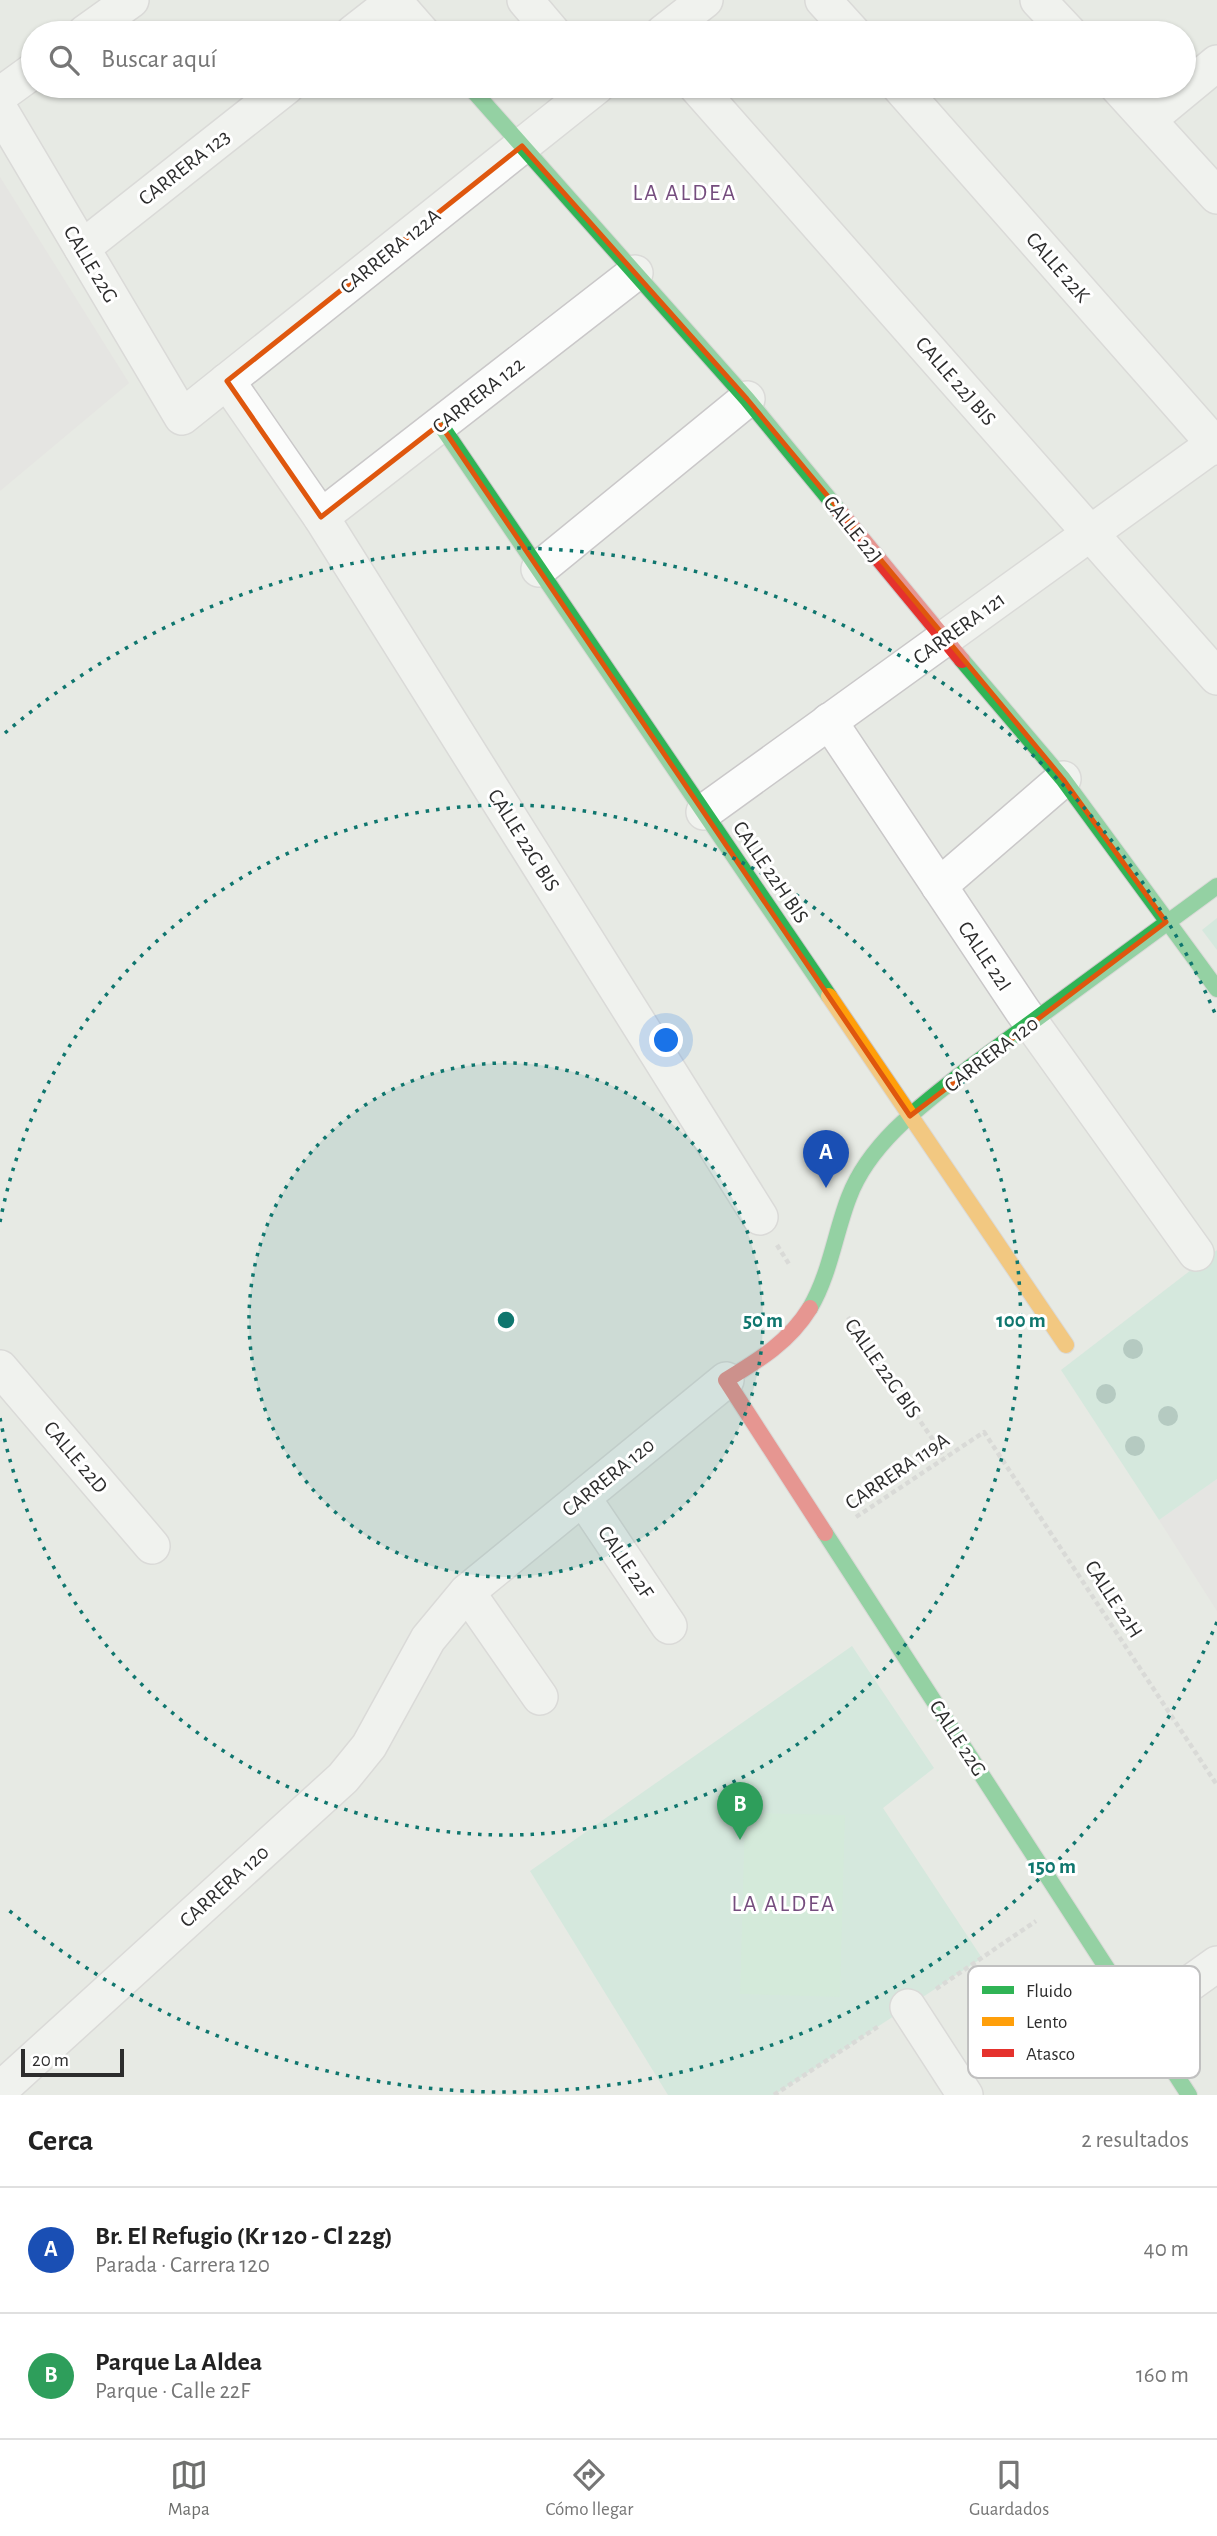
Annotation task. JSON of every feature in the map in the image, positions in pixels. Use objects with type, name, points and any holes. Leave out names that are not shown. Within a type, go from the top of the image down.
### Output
[{"type":"street","points":[[102,21],[131,0]]},
{"type":"street","points":[[524,0],[542,21]]},
{"type":"street","points":[[678,21],[705,0]]},
{"type":"street","points":[[823,0],[842,21]]},
{"type":"street","points":[[1038,0],[1058,21]]},
{"type":"street","points":[[368,21],[394,1],[412,21]]},
{"type":"street","points":[[1196,80],[1217,63]]},
{"type":"street","points":[[0,95],[21,80]]},
{"type":"street","name":"CARRERA 123","points":[[82,248],[272,98]]},
{"type":"street","name":"CALLE 22J","points":[[480,98],[747,399],[1063,779],[1217,989]]},
{"type":"street","name":"CARRERA 122A","points":[[182,417],[582,98]]},
{"type":"street","name":"CALLE 22J BIS","points":[[707,98],[1217,677]]},
{"type":"street","name":"CALLE 22K","points":[[910,98],[1216,446]]},
{"type":"street","points":[[1128,98],[1217,196]]},
{"type":"street","points":[[1148,120],[1175,98]]},
{"type":"street","name":"CALLE 22G","points":[[0,110],[182,417]]},
{"type":"street","name":"CARRERA 122","points":[[321,517],[635,273]]},
{"type":"street","name":"CALLE 22G BIS","points":[[227,381],[321,517],[760,1217]]},
{"type":"street","points":[[539,569],[747,399]]},
{"type":"street","name":"CALLE 22H BIS","points":[[440,424],[1066,1345]]},
{"type":"street","name":"CARRERA 121","points":[[704,812],[1216,446]]},
{"type":"street","name":"CALLE 22I","points":[[829,721],[1031,1023],[1196,1254]]},
{"type":"street","points":[[939,886],[1063,779]]},
{"type":"street","name":"CARRERA 120","points":[[0,2090],[343,1778],[369,1746],[428,1639],[467,1592],[726,1380],[777,1349],[801,1324],[814,1303],[852,1189],[873,1155],[910,1116],[1217,886]]},
{"type":"street","name":"CALLE 22D","points":[[0,1368],[152,1546]]},
{"type":"street","name":"CALLE 22G","points":[[726,1380],[1105,1966]]},
{"type":"street","name":"CALLE 22F","points":[[583,1498],[669,1626]]},
{"type":"street","points":[[467,1592],[540,1697]]},
{"type":"street","points":[[1200,1976],[1217,1964]]},
{"type":"street","points":[[908,2007],[965,2095]]},
{"type":"street","name":"CALLE 22G","points":[[1178,2078],[1189,2095]]},
{"type":"path","points":[[760,1217],[814,1303]]},
{"type":"path","name":"CALLE 22G BIS","points":[[822,1279],[945,1457]]},
{"type":"path","name":"CARRERA 119A","points":[[827,1536],[984,1432]]},
{"type":"path","name":"CALLE 22H","points":[[984,1432],[1217,1785]]},
{"type":"highlighted area","points":[[522,146],[747,399],[1063,779],[1166,922],[910,1116],[440,424],[321,517],[227,381]]},
{"type":"shaded area","points":[[0,177],[129,383],[0,491]]},
{"type":"shaded area","points":[[1217,1479],[1217,1611],[1159,1520]]},
{"type":"green space","points":[[1217,918],[1217,950],[1202,930]]},
{"type":"green space","points":[[1217,1250],[1217,1479],[1159,1520],[1061,1370]]},
{"type":"green space","points":[[852,1646],[934,1768],[883,1808],[982,1958],[774,2095],[668,2095],[530,1871]]},
{"type":"green space","points":[[745,1813],[845,1815],[840,1997],[740,1994]]},
{"type":"traffic: fast","points":[[480,98],[747,399],[840,512]]},
{"type":"traffic: fast","points":[[440,424],[829,996]]},
{"type":"traffic: fast","points":[[962,660],[1063,779],[1217,989]]},
{"type":"traffic: fast","points":[[810,1308],[823,1281],[849,1197],[858,1177],[884,1142],[933,1096],[968,1069],[1217,886]]},
{"type":"traffic: fast","points":[[825,1533],[1105,1966]]},
{"type":"traffic: fast","points":[[1178,2078],[1189,2095]]},
{"type":"traffic: slow","points":[[829,996],[1066,1345]]},
{"type":"traffic: jam","points":[[840,512],[962,660]]},
{"type":"traffic: jam","points":[[810,1308],[783,1340],[726,1380],[825,1533]]},
{"type":"place","name":"Br. El Refugio (Kr 120 - Cl 22g)","points":[[826,1188]]},
{"type":"place","name":"Parque La Aldea","points":[[740,1840]]},
{"type":"district","name":"LA ALDEA","points":[[685,192]]},
{"type":"district","name":"LA ALDEA","points":[[784,1903]]}]
